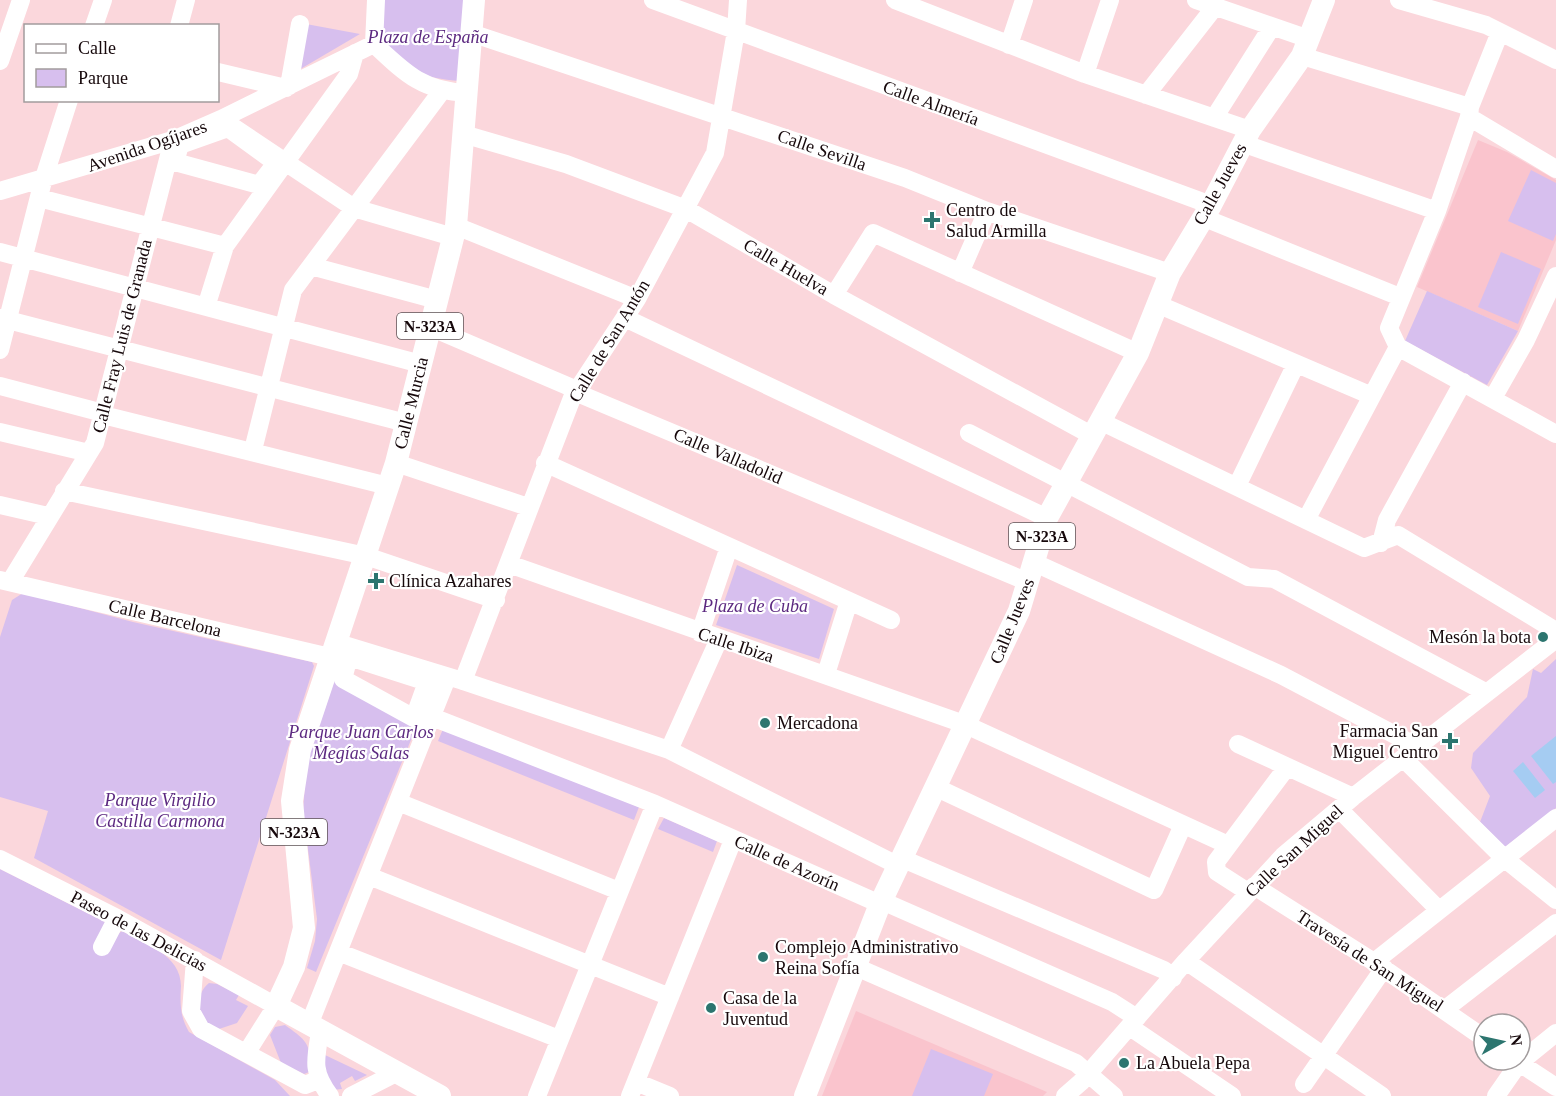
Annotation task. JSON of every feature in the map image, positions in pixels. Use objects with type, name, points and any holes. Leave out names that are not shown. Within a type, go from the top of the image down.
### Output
[{"type":"main road","name":"Calle Murcia","points":[[333,650],[396,463],[455,232],[474,0]]},
{"type":"main road","name":"Calle Jueves","points":[[806,1096],[880,904],[1019,611],[1047,518],[1138,353],[1170,273],[1207,211],[1246,136],[1306,48],[1324,0]]},
{"type":"main road","name":"N-323A","points":[[276,1006],[294,967],[304,928],[293,829],[295,776],[300,750],[333,650]]},
{"type":"main road","points":[[276,1006],[440,1096]]},
{"type":"street","points":[[0,61],[21,0]]},
{"type":"street","points":[[95,24],[103,0]]},
{"type":"street","points":[[180,24],[186,0]]},
{"type":"street","points":[[375,0],[374,44],[408,76],[441,92],[467,93]]},
{"type":"street","name":"Calle Almería","points":[[653,0],[1207,211],[1400,297]]},
{"type":"street","name":"Calle de San Antón","points":[[318,1080],[315,1029],[338,952],[432,717],[455,679],[496,600],[528,507],[577,390],[637,299],[715,153],[736,31],[738,0]]},
{"type":"street","points":[[895,0],[1085,74],[1214,118],[1246,136],[1437,211]]},
{"type":"street","points":[[1009,45],[1024,0]]},
{"type":"street","points":[[1085,74],[1110,0]]},
{"type":"street","points":[[1196,0],[1271,28],[1306,48],[1470,112],[1555,165]]},
{"type":"street","points":[[1399,0],[1486,25],[1556,60]]},
{"type":"street","points":[[1146,95],[1214,8]]},
{"type":"street","points":[[219,72],[288,87],[300,24]]},
{"type":"street","points":[[1214,118],[1271,28]]},
{"type":"street","points":[[1500,32],[1437,211],[1389,328],[1398,347],[1493,398],[1554,427]]},
{"type":"street","name":"Calle Sevilla","points":[[471,33],[905,178],[987,211],[1170,273]]},
{"type":"street","name":"Avenida Ogíjares","points":[[0,191],[41,189],[173,140],[253,104],[374,44]]},
{"type":"street","points":[[206,307],[225,246],[349,74],[355,53]]},
{"type":"street","points":[[252,80],[253,104]]},
{"type":"street","points":[[253,450],[293,290],[441,92]]},
{"type":"street","points":[[0,350],[4,319],[68,102]]},
{"type":"street","points":[[221,119],[354,208],[455,232],[637,299]]},
{"type":"street","points":[[228,128],[276,163],[259,185],[170,164],[180,145],[228,128]]},
{"type":"street","name":"Calle Huelva","points":[[464,134],[566,164],[686,209],[834,295],[1098,429],[1237,486],[1364,548],[1398,535],[1556,631]]},
{"type":"street","name":"Calle Fray Luis de Granada","points":[[5,581],[94,443],[151,226],[170,164],[173,140]]},
{"type":"street","points":[[170,164],[266,192]]},
{"type":"street","points":[[41,189],[151,226],[225,246]]},
{"type":"street","points":[[960,273],[987,211]]},
{"type":"street","points":[[834,295],[873,233],[1138,353]]},
{"type":"street","points":[[0,252],[421,364]]},
{"type":"street","points":[[311,266],[437,300]]},
{"type":"street","points":[[1493,398],[1526,340],[1556,276]]},
{"type":"street","points":[[1156,304],[1372,396]]},
{"type":"street","points":[[625,318],[1047,518]]},
{"type":"street","points":[[4,319],[120,347],[406,423]]},
{"type":"street","name":"Calle Valladolid","points":[[430,327],[582,394],[1281,675],[1411,753],[1505,859],[1556,900]]},
{"type":"street","points":[[1306,520],[1398,347]]},
{"type":"street","points":[[1237,486],[1296,364]]},
{"type":"street","points":[[1381,543],[1386,519],[1463,382]]},
{"type":"street","points":[[0,386],[388,486]]},
{"type":"street","points":[[0,432],[89,453]]},
{"type":"street","points":[[969,433],[1068,482],[1248,577],[1274,579],[1487,693]]},
{"type":"street","points":[[396,463],[528,507]]},
{"type":"street","points":[[545,463],[891,620]]},
{"type":"street","points":[[64,491],[366,556],[496,600]]},
{"type":"street","points":[[0,505],[48,516]]},
{"type":"street","points":[[700,633],[729,547]]},
{"type":"street","name":"Calle Ibiza","points":[[508,564],[964,724],[1228,845]]},
{"type":"street","name":"Calle Barcelona","points":[[5,581],[333,650],[455,679],[669,750],[901,862],[1164,970],[1173,978]]},
{"type":"street","points":[[826,674],[849,602]]},
{"type":"street","points":[[669,750],[719,639]]},
{"type":"street","name":"Calle San Miguel","points":[[1065,1096],[1283,856],[1353,797],[1556,639]]},
{"type":"street","name":"Calle de Azorín","points":[[432,717],[655,804],[880,904],[889,904],[1112,1002],[1134,1022],[1232,1096]]},
{"type":"street","points":[[1238,744],[1353,797]]},
{"type":"street","points":[[1228,845],[1287,766]]},
{"type":"street","points":[[935,787],[1154,890],[1183,825]]},
{"type":"street","points":[[398,802],[619,891]]},
{"type":"street","points":[[537,1096],[655,804]]},
{"type":"street","points":[[1339,809],[1438,910]]},
{"type":"street","points":[[1304,1084],[1379,965],[1438,910],[1556,818]]},
{"type":"street","points":[[670,1096],[633,1089],[733,840]]},
{"type":"street","name":"Travesía de San Miguel","points":[[1228,845],[1216,862],[1217,872],[1251,889],[1379,965],[1472,1030]]},
{"type":"street","name":"Paseo de las Delicias","points":[[0,859],[117,918],[276,1006]]},
{"type":"street","points":[[369,876],[670,997]]},
{"type":"street","points":[[102,947],[117,918]]},
{"type":"street","points":[[1444,1010],[1556,923]]},
{"type":"street","points":[[338,952],[559,1039]]},
{"type":"street","points":[[195,960],[191,1011],[201,1029],[248,1052],[305,1085],[318,1080],[330,1096]]},
{"type":"street","points":[[1186,961],[1382,1096]]},
{"type":"street","points":[[856,967],[1076,1063],[1114,1096]]},
{"type":"street","points":[[248,1052],[276,1006]]},
{"type":"street","points":[[1532,1050],[1556,1033]]},
{"type":"street","points":[[1532,1071],[1556,1087]]},
{"type":"street","points":[[351,1096],[398,1072]]},
{"type":"street","points":[[1496,1096],[1510,1072]]},
{"type":"shaded area","points":[[1478,140],[1507,152],[1556,180],[1556,240],[1518,331],[1417,287]]},
{"type":"shaded area","points":[[856,1011],[1047,1092],[1043,1096],[822,1096]]},
{"type":"green space","name":"Plaza de España","points":[[383,0],[466,0],[461,81],[435,78],[408,67],[382,43]]},
{"type":"green space","points":[[306,24],[360,34],[297,71]]},
{"type":"green space","points":[[1531,170],[1556,183],[1556,234],[1553,241],[1508,221]]},
{"type":"green space","points":[[1501,252],[1541,269],[1518,324],[1478,307]]},
{"type":"green space","points":[[1427,291],[1518,331],[1487,385],[1405,341]]},
{"type":"green space","name":"Plaza de Cuba","points":[[737,565],[834,609],[819,659],[716,625]]},
{"type":"green space","name":"Parque Virgilio Castilla Carmona","points":[[23,593],[133,622],[312,662],[314,666],[221,960],[34,858],[48,811],[0,797],[0,637],[12,600]]},
{"type":"green space","points":[[1556,659],[1556,808],[1505,847],[1480,822],[1490,796],[1471,768],[1473,753],[1527,697],[1533,669],[1541,673]]},
{"type":"green space","name":"Parque Juan Carlos Megías Salas","points":[[336,675],[414,718],[409,733],[413,735],[316,972],[307,968],[315,941],[317,919],[303,811],[309,756]]},
{"type":"green space","points":[[443,729],[639,807],[634,820],[438,741]]},
{"type":"green space","points":[[664,818],[717,841],[713,852],[658,829]]},
{"type":"green space","points":[[0,869],[105,922],[112,938],[122,931],[160,951],[175,966],[179,975],[181,1010],[189,1032],[275,1080],[290,1096],[0,1096]]},
{"type":"green space","points":[[209,983],[217,984],[239,995],[236,1000],[248,1006],[237,1023],[219,1029],[202,1018],[199,1007],[200,996]]},
{"type":"green space","points":[[285,1025],[303,1040],[309,1049],[309,1072],[304,1074],[281,1063],[270,1035],[275,1027]]},
{"type":"green space","points":[[931,1049],[993,1074],[984,1096],[912,1096]]},
{"type":"green space","points":[[325,1055],[367,1075],[355,1081],[352,1076],[340,1083],[342,1089],[332,1090],[324,1081]]},
{"type":"water","points":[[1556,736],[1556,782],[1553,784],[1531,756]]},
{"type":"water","points":[[1523,762],[1545,790],[1535,798],[1513,771]]},
{"type":"place","name":"Centro de Salud Armilla","points":[[932,220]]},
{"type":"place","name":"Clínica Azahares","points":[[376,581]]},
{"type":"place","name":"Mesón la bota","points":[[1543,637]]},
{"type":"place","name":"Mercadona","points":[[765,723]]},
{"type":"place","name":"Farmacia San Miguel Centro","points":[[1450,741]]},
{"type":"place","name":"Complejo Administrativo Reina Sofía","points":[[763,957]]},
{"type":"place","name":"Casa de la Juventud","points":[[711,1008]]},
{"type":"place","name":"La Abuela Pepa","points":[[1124,1063]]}]
